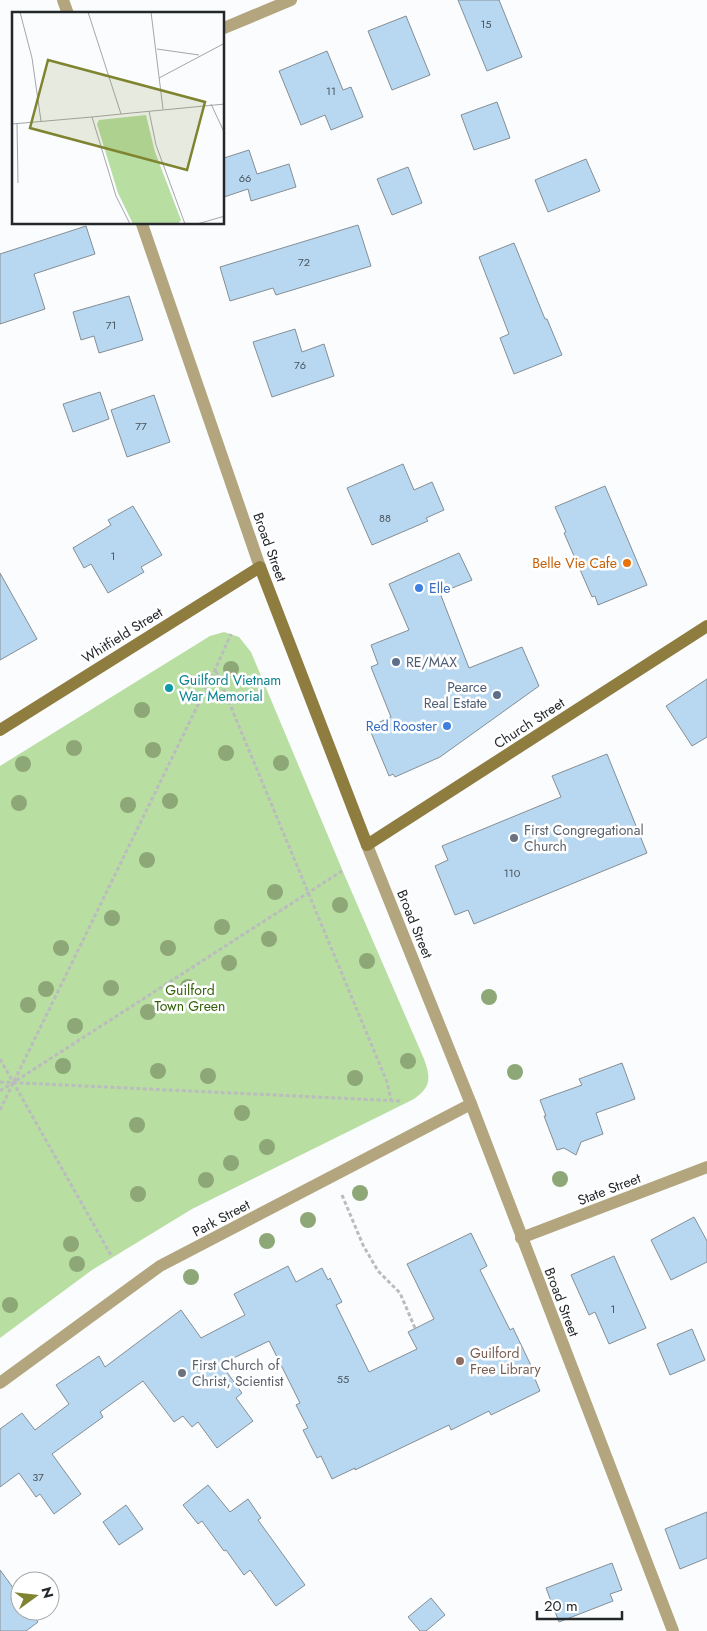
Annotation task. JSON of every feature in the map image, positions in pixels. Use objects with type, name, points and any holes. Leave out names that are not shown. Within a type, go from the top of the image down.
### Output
[{"type":"main road","name":"Whitfield Street","points":[[0,730],[260,567]]},
{"type":"main road","name":"Broad Street","points":[[260,567],[367,845]]},
{"type":"main road","name":"Church Street","points":[[367,845],[707,626]]},
{"type":"street","points":[[63,0],[67,12]]},
{"type":"street","points":[[225,28],[291,0]]},
{"type":"street","name":"Broad Street","points":[[142,225],[260,567]]},
{"type":"street","name":"Broad Street","points":[[367,845],[471,1104],[673,1631]]},
{"type":"street","name":"Park Street","points":[[0,1383],[160,1266],[471,1104]]},
{"type":"street","name":"State Street","points":[[521,1238],[707,1166]]},
{"type":"path","points":[[0,1110],[231,634]]},
{"type":"path","points":[[215,670],[387,1082],[391,1100]]},
{"type":"path","points":[[0,1091],[342,870]]},
{"type":"path","points":[[0,1059],[112,1257]]},
{"type":"path","points":[[0,1082],[401,1100]]},
{"type":"path","points":[[333,1176],[364,1245],[378,1271],[400,1293],[415,1328]]},
{"type":"green space","name":"Guilford Town Green","points":[[224,632],[239,637],[251,652],[424,1059],[428,1072],[428,1082],[420,1095],[414,1099],[192,1209],[92,1270],[0,1338],[0,766],[210,636]]},
{"type":"building","points":[[458,0],[499,0],[522,57],[487,71]]},
{"type":"building","points":[[406,16],[430,75],[392,90],[368,31]]},
{"type":"building","points":[[327,51],[343,90],[351,87],[363,117],[331,130],[325,115],[301,125],[279,71]]},
{"type":"building","points":[[497,102],[510,138],[474,150],[461,115]]},
{"type":"building","points":[[249,150],[257,174],[289,164],[296,187],[251,201],[248,189],[225,197],[225,158]]},
{"type":"building","points":[[586,159],[600,191],[548,212],[535,180]]},
{"type":"building","points":[[408,167],[422,203],[392,215],[377,179]]},
{"type":"building","points":[[358,225],[371,266],[276,295],[273,288],[230,301],[220,267]]},
{"type":"building","points":[[86,226],[95,254],[34,274],[45,309],[0,324],[0,254]]},
{"type":"building","points":[[514,243],[562,355],[514,374],[500,338],[509,334],[479,257]]},
{"type":"building","points":[[129,296],[143,340],[99,353],[94,336],[81,340],[73,312]]},
{"type":"building","points":[[295,329],[302,352],[324,344],[334,376],[272,397],[253,342]]},
{"type":"building","points":[[100,392],[109,419],[73,432],[63,404]]},
{"type":"building","points":[[154,395],[170,442],[127,457],[111,410]]},
{"type":"building","points":[[403,464],[414,490],[432,482],[444,510],[426,518],[428,521],[372,545],[347,488]]},
{"type":"building","points":[[605,486],[647,585],[598,605],[595,596],[592,597],[564,533],[566,532],[555,507]]},
{"type":"building","points":[[133,506],[162,555],[141,567],[144,572],[108,593],[91,564],[84,568],[73,548],[111,525],[108,520]]},
{"type":"building","points":[[459,553],[472,580],[440,593],[469,668],[522,647],[539,686],[440,757],[395,777],[393,774],[389,776],[370,730],[375,728],[373,725],[391,717],[371,667],[378,664],[371,645],[409,630],[389,584]]},
{"type":"building","points":[[0,573],[37,639],[0,660]]},
{"type":"building","points":[[707,679],[707,737],[692,746],[666,706]]},
{"type":"building","name":"First Congregational Church","points":[[607,754],[647,853],[474,924],[468,910],[455,915],[435,866],[448,860],[442,846],[561,797],[552,776]]},
{"type":"building","points":[[622,1063],[635,1099],[596,1113],[603,1134],[581,1142],[576,1155],[564,1148],[557,1150],[540,1100],[582,1085],[579,1079]]},
{"type":"building","points":[[694,1217],[707,1241],[707,1262],[671,1280],[651,1240]]},
{"type":"building","points":[[471,1233],[487,1266],[480,1270],[510,1330],[513,1328],[537,1378],[535,1379],[540,1391],[491,1415],[489,1411],[451,1430],[449,1425],[332,1479],[321,1456],[317,1458],[303,1430],[308,1428],[296,1405],[300,1403],[269,1341],[221,1364],[242,1393],[236,1398],[253,1421],[217,1448],[198,1422],[192,1427],[183,1416],[174,1422],[143,1381],[100,1412],[103,1417],[52,1454],[81,1494],[54,1514],[40,1494],[36,1497],[19,1473],[0,1487],[0,1429],[22,1413],[35,1430],[69,1404],[56,1385],[99,1356],[105,1367],[181,1310],[201,1338],[245,1315],[234,1294],[288,1266],[296,1282],[322,1268],[328,1280],[330,1278],[342,1302],[336,1305],[369,1372],[417,1349],[408,1332],[434,1319],[407,1264]]},
{"type":"building","points":[[614,1256],[646,1328],[609,1344],[595,1312],[589,1315],[571,1275]]},
{"type":"building","points":[[692,1329],[705,1360],[670,1375],[657,1344]]},
{"type":"building","points":[[208,1485],[230,1512],[248,1499],[261,1518],[258,1520],[305,1585],[276,1606],[250,1570],[244,1575],[202,1521],[198,1524],[183,1505]]},
{"type":"building","points":[[126,1505],[143,1529],[119,1545],[103,1522]]},
{"type":"building","points":[[707,1512],[707,1558],[680,1569],[665,1529]]},
{"type":"building","points":[[612,1563],[622,1590],[610,1594],[613,1601],[559,1622],[546,1588]]},
{"type":"building","points":[[0,1570],[10,1584],[10,1621],[38,1622],[26,1631],[0,1631]]},
{"type":"building","points":[[431,1598],[445,1615],[426,1631],[420,1631],[408,1617]]},
{"type":"place","name":"Belle Vie Cafe","points":[[627,563]]},
{"type":"place","name":"Elle","points":[[419,588]]},
{"type":"place","name":"RE/MAX","points":[[396,662]]},
{"type":"place","name":"Guilford Vietnam War Memorial","points":[[169,688]]},
{"type":"place","name":"Pearce Real Estate","points":[[497,695]]},
{"type":"place","name":"Red Rooster","points":[[447,726]]},
{"type":"place","name":"First Congregational Church","points":[[514,838]]},
{"type":"place","name":"Guilford Free Library","points":[[460,1361]]},
{"type":"place","name":"First Church of Christ, Scientist","points":[[182,1373]]}]
